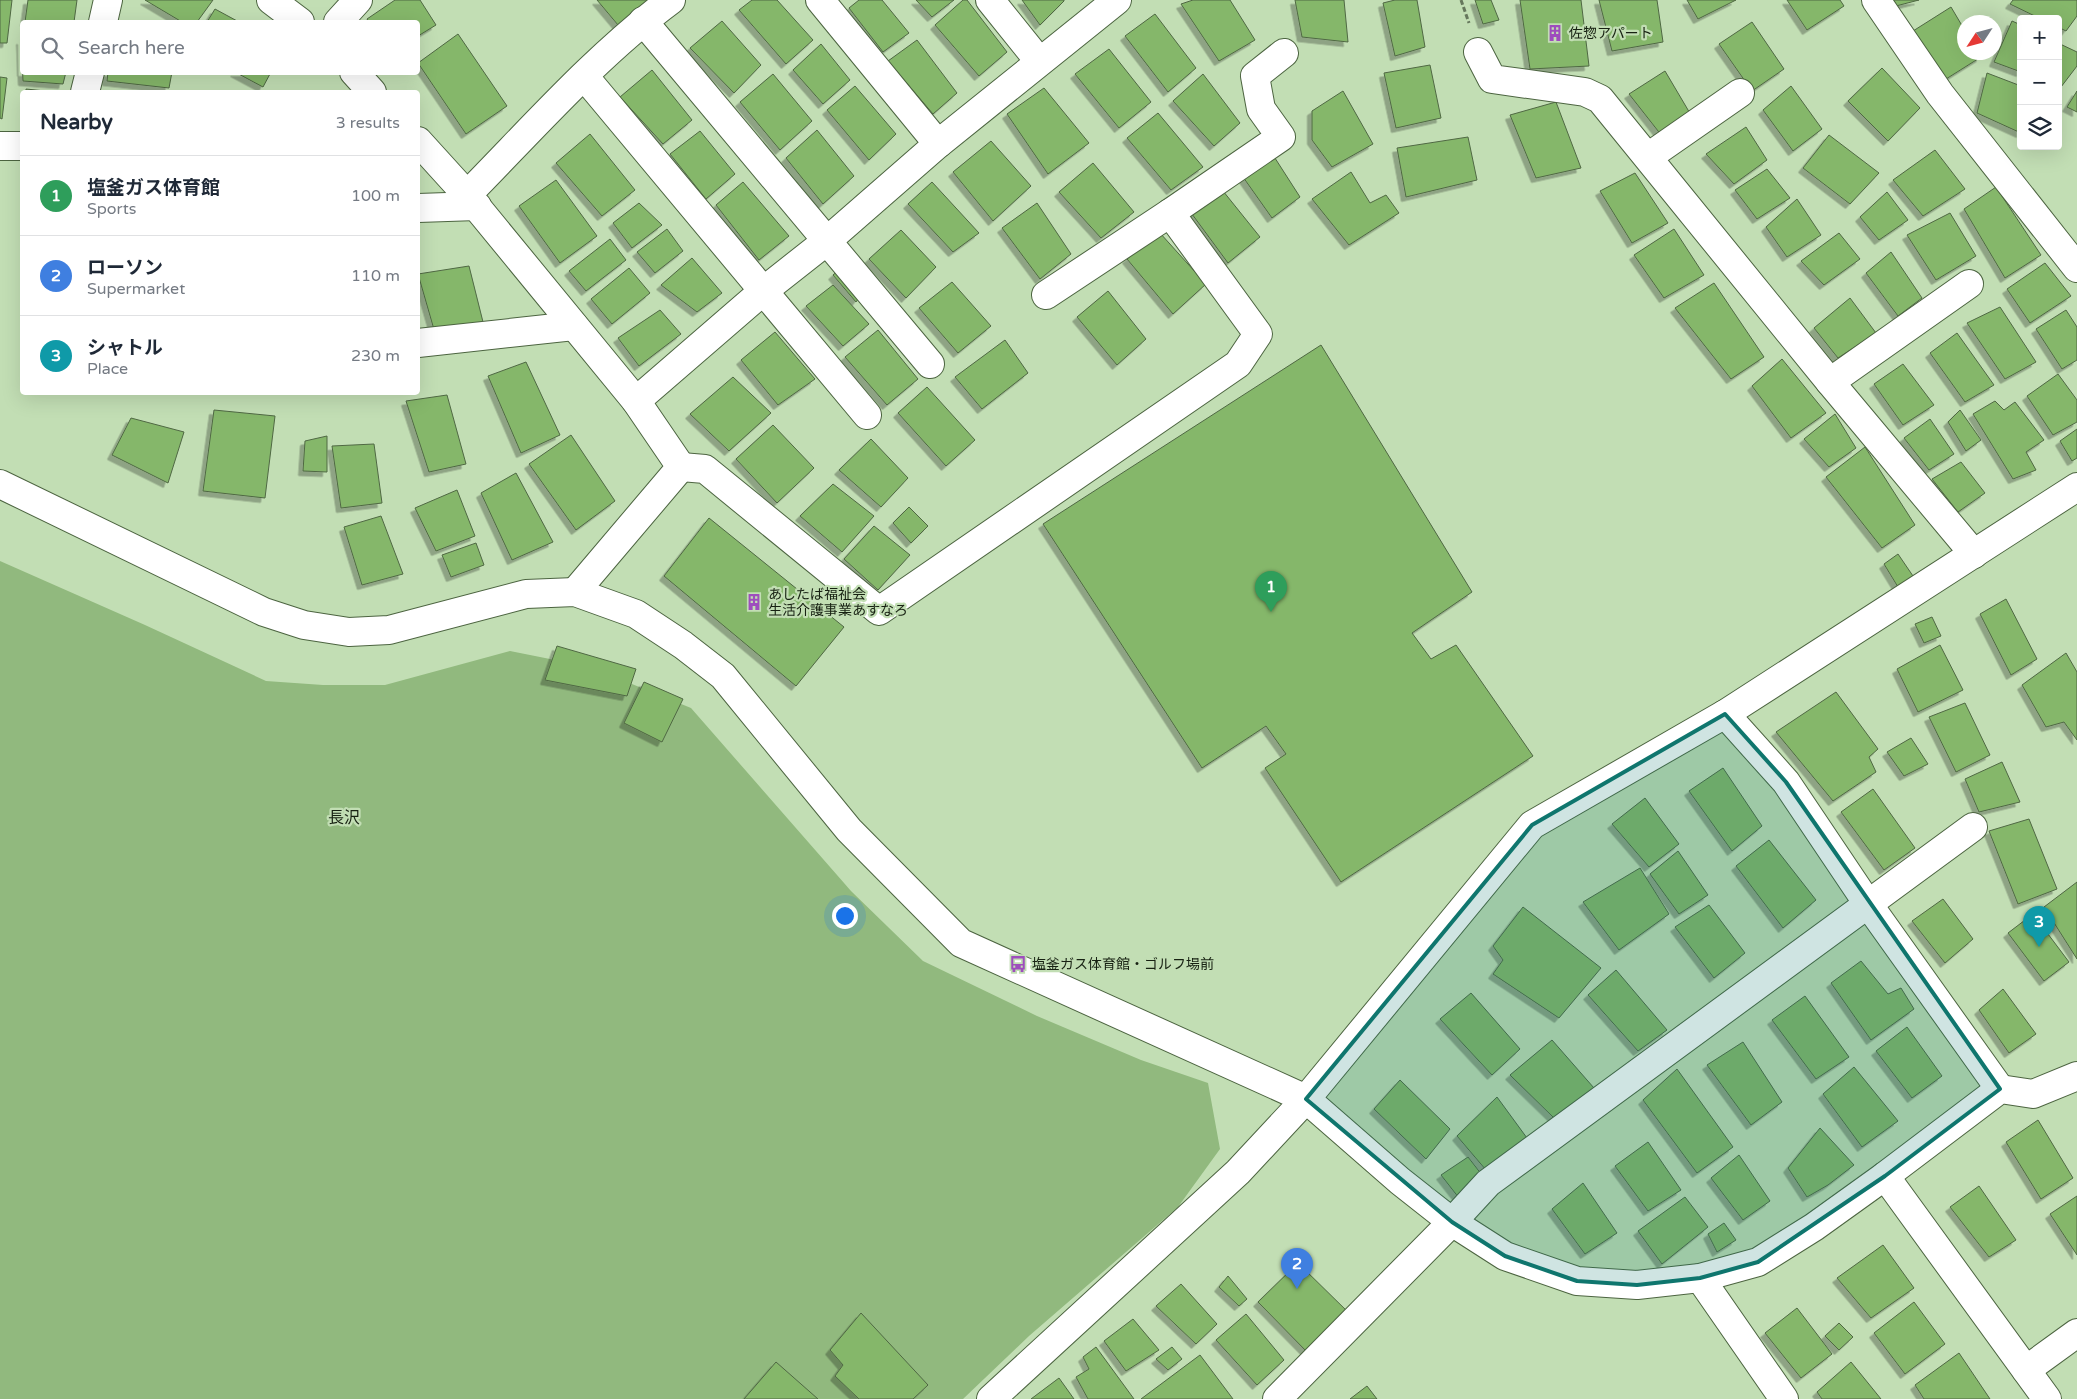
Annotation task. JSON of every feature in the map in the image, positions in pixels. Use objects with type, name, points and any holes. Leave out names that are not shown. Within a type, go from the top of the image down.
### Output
[{"type":"street","points":[[103,20],[108,0]]},
{"type":"street","points":[[271,0],[297,20]]},
{"type":"street","points":[[340,20],[358,0]]},
{"type":"street","points":[[420,208],[472,201],[584,76],[643,21],[671,0]]},
{"type":"street","points":[[820,0],[938,144]]},
{"type":"street","points":[[990,0],[1039,61]]},
{"type":"street","points":[[636,401],[762,292],[828,240],[938,144],[1116,0]]},
{"type":"street","points":[[1876,0],[1940,94],[2077,268]]},
{"type":"street","points":[[643,21],[930,364]]},
{"type":"street","points":[[1478,52],[1492,79],[1585,92],[1600,98],[1830,382],[1974,554]]},
{"type":"street","points":[[1046,295],[1281,137],[1261,110],[1255,76],[1284,53]]},
{"type":"street","points":[[86,90],[89,75]]},
{"type":"street","points":[[357,75],[370,90]]},
{"type":"street","points":[[584,76],[866,415]]},
{"type":"street","points":[[1648,157],[1740,93]]},
{"type":"street","points":[[420,143],[472,201],[636,401],[681,467]]},
{"type":"street","points":[[0,146],[20,146]]},
{"type":"street","points":[[681,467],[705,469],[879,611],[1238,364],[1258,334],[1170,212]]},
{"type":"street","points":[[1830,382],[1969,284]]},
{"type":"street","points":[[420,343],[574,326]]},
{"type":"street","points":[[575,592],[681,467]]},
{"type":"street","points":[[0,484],[264,612],[304,625],[349,632],[389,630],[526,594],[575,592],[636,614],[683,645],[723,676],[850,830],[961,943],[1306,1099],[1400,1181],[1452,1222],[1505,1256],[1577,1281],[1637,1285],[1700,1278],[1758,1262],[1814,1227],[2000,1089],[2033,1094],[2077,1076]]},
{"type":"street","points":[[991,1399],[1238,1172],[1306,1099],[1532,825],[1726,714],[2077,487]]},
{"type":"street","points":[[1726,714],[1786,782],[1868,904],[2000,1089]]},
{"type":"street","points":[[1277,1399],[1452,1222],[1488,1183],[1973,827]]},
{"type":"street","points":[[1885,1176],[2047,1399]]},
{"type":"street","points":[[1700,1278],[1784,1399]]},
{"type":"street","points":[[2026,1370],[2077,1333]]},
{"type":"highlighted area","points":[[1725,714],[1786,782],[2000,1089],[1885,1176],[1758,1262],[1700,1278],[1637,1285],[1577,1281],[1505,1256],[1452,1222],[1306,1099],[1532,825]]},
{"type":"green space","points":[[0,561],[266,681],[323,685],[385,685],[510,651],[590,667],[691,708],[851,891],[923,961],[1037,1016],[1141,1060],[1208,1083],[1220,1149],[1178,1207],[1029,1336],[963,1399],[0,1399]]},
{"type":"building","points":[[0,0],[12,0],[7,43],[0,43]]},
{"type":"building","points":[[28,0],[77,0],[74,20],[25,20]]},
{"type":"building","points":[[145,0],[213,0],[198,20],[179,20]]},
{"type":"building","points":[[395,0],[420,0],[436,25],[420,35],[420,20],[367,19]]},
{"type":"building","points":[[597,0],[650,0],[618,25]]},
{"type":"building","points":[[752,0],[777,0],[813,40],[786,64],[739,10]]},
{"type":"building","points":[[859,0],[882,0],[909,33],[883,52],[849,8]]},
{"type":"building","points":[[916,0],[954,0],[932,17]]},
{"type":"building","points":[[963,0],[967,0],[1007,52],[979,76],[935,25]]},
{"type":"building","points":[[1022,0],[1064,0],[1064,1],[1040,25]]},
{"type":"building","points":[[1193,0],[1230,0],[1255,40],[1219,61],[1181,4]]},
{"type":"building","points":[[1295,0],[1344,0],[1348,42],[1302,37]]},
{"type":"building","points":[[1395,0],[1417,0],[1425,47],[1395,56],[1383,3]]},
{"type":"building","points":[[1475,0],[1491,0],[1499,20],[1483,24]]},
{"type":"building","name":"佐惣アパート","points":[[1520,0],[1581,0],[1589,66],[1530,69]]},
{"type":"building","points":[[1599,0],[1657,0],[1663,42],[1612,51]]},
{"type":"building","points":[[1687,0],[1736,0],[1698,19]]},
{"type":"building","points":[[1787,0],[1840,0],[1844,6],[1807,30]]},
{"type":"building","points":[[1888,0],[1919,0],[1892,7]]},
{"type":"building","points":[[2013,0],[2077,0],[2077,16],[2066,31],[2062,29],[2062,15],[2033,15],[2010,4]]},
{"type":"building","points":[[1951,7],[1957,17],[1957,60],[1976,60],[1946,79],[1913,31]]},
{"type":"building","points":[[215,9],[235,20],[208,20]]},
{"type":"building","points":[[1155,14],[1196,68],[1168,92],[1125,36]]},
{"type":"building","points":[[722,21],[761,65],[734,93],[690,48]]},
{"type":"building","points":[[2012,21],[2017,23],[2017,71],[1994,62],[1995,60],[2002,60],[2002,44]]},
{"type":"building","points":[[1752,22],[1784,69],[1752,91],[1719,44]]},
{"type":"building","points":[[458,34],[507,106],[466,134],[420,66],[420,62]]},
{"type":"building","points":[[917,40],[957,93],[933,114],[888,61]]},
{"type":"building","points":[[821,44],[850,80],[823,104],[793,70]]},
{"type":"building","points":[[2062,45],[2077,52],[2077,66],[2062,86]]},
{"type":"building","points":[[1109,49],[1151,102],[1119,128],[1075,74]]},
{"type":"building","points":[[1430,65],[1441,118],[1396,128],[1384,73]]},
{"type":"building","points":[[1882,68],[1920,108],[1888,141],[1848,101]]},
{"type":"building","points":[[652,70],[692,120],[663,144],[620,97]]},
{"type":"building","points":[[1665,71],[1691,115],[1662,136],[1629,94]]},
{"type":"building","points":[[1987,73],[2017,84],[2017,131],[1977,113]]},
{"type":"building","points":[[773,74],[812,121],[780,150],[740,102]]},
{"type":"building","points":[[1203,74],[1240,123],[1214,146],[1173,101]]},
{"type":"building","points":[[23,75],[65,75],[63,84],[23,81]]},
{"type":"building","points":[[108,75],[171,75],[169,88],[107,81]]},
{"type":"building","points":[[241,75],[269,75],[263,87]]},
{"type":"building","points":[[0,77],[7,78],[2,119],[0,118]]},
{"type":"building","points":[[855,86],[896,134],[869,160],[827,110]]},
{"type":"building","points":[[1791,86],[1822,129],[1793,151],[1763,110]]},
{"type":"building","points":[[1044,88],[1089,143],[1048,174],[1007,114]]},
{"type":"building","points":[[1343,91],[1373,144],[1332,167],[1312,140],[1312,111]]},
{"type":"building","points":[[2077,91],[2077,112],[2067,107]]},
{"type":"building","points":[[1556,102],[1581,168],[1536,178],[1510,115]]},
{"type":"building","points":[[1158,113],[1203,167],[1171,190],[1127,138]]},
{"type":"building","points":[[1746,127],[1767,160],[1734,184],[1706,154]]},
{"type":"building","points":[[817,130],[854,176],[823,204],[786,158]]},
{"type":"building","points":[[700,131],[735,174],[706,199],[670,154]]},
{"type":"building","points":[[590,134],[635,190],[602,216],[556,163]]},
{"type":"building","points":[[1829,135],[1879,173],[1850,204],[1803,168]]},
{"type":"building","points":[[1468,137],[1477,180],[1406,197],[1397,148]]},
{"type":"building","points":[[991,141],[1031,186],[993,221],[953,172]]},
{"type":"building","points":[[1935,150],[1965,189],[1923,216],[1893,180]]},
{"type":"building","points":[[1273,155],[1300,197],[1272,218],[1243,177]]},
{"type":"building","points":[[1093,163],[1134,212],[1101,238],[1059,192]]},
{"type":"building","points":[[1767,169],[1790,198],[1757,219],[1735,190]]},
{"type":"building","points":[[1351,172],[1370,203],[1386,195],[1399,213],[1349,245],[1312,199]]},
{"type":"building","points":[[1635,173],[1668,223],[1632,243],[1600,191]]},
{"type":"building","points":[[556,180],[597,236],[560,263],[519,206]]},
{"type":"building","points":[[743,182],[789,236],[759,260],[716,205]]},
{"type":"building","points":[[932,182],[979,233],[953,252],[908,204]]},
{"type":"building","points":[[1219,186],[1260,237],[1228,263],[1189,210]]},
{"type":"building","points":[[1996,187],[2041,255],[2005,278],[1964,209]]},
{"type":"building","points":[[1887,192],[1908,220],[1879,240],[1860,217]]},
{"type":"building","points":[[1797,199],[1821,235],[1787,257],[1766,227]]},
{"type":"building","points":[[639,203],[662,225],[632,248],[613,223]]},
{"type":"building","points":[[1037,203],[1071,254],[1040,279],[1002,228]]},
{"type":"building","points":[[1950,213],[1976,256],[1936,280],[1907,235]]},
{"type":"building","points":[[667,229],[683,251],[655,273],[637,252]]},
{"type":"building","points":[[1674,229],[1704,275],[1664,298],[1634,255]]},
{"type":"building","points":[[901,230],[936,267],[906,298],[869,259]]},
{"type":"building","points":[[1160,233],[1206,284],[1173,314],[1127,259]]},
{"type":"building","points":[[1839,233],[1860,259],[1824,285],[1801,261]]},
{"type":"building","points":[[610,239],[626,260],[586,291],[569,271]]},
{"type":"building","points":[[1891,252],[1922,298],[1898,316],[1866,273]]},
{"type":"building","points":[[692,258],[722,293],[697,312],[661,285]]},
{"type":"building","points":[[2045,263],[2071,296],[2030,323],[2007,289]]},
{"type":"building","points":[[469,266],[484,326],[435,333],[420,281],[420,274]]},
{"type":"building","points":[[629,268],[650,293],[612,324],[591,299]]},
{"type":"building","points":[[841,268],[864,291],[856,302],[833,275]]},
{"type":"building","points":[[952,282],[991,326],[958,353],[919,308]]},
{"type":"building","points":[[1714,283],[1764,357],[1731,379],[1675,308]]},
{"type":"building","points":[[833,285],[869,324],[843,346],[806,306]]},
{"type":"building","points":[[1108,291],[1146,339],[1117,365],[1077,317]]},
{"type":"building","points":[[1850,298],[1876,333],[1838,358],[1814,328]]},
{"type":"building","points":[[2000,307],[2036,362],[2005,379],[1967,323]]},
{"type":"building","points":[[660,310],[681,334],[639,366],[618,338]]},
{"type":"building","points":[[2066,310],[2077,327],[2077,360],[2062,369],[2036,329]]},
{"type":"building","points":[[878,330],[918,379],[887,405],[845,357]]},
{"type":"building","points":[[775,332],[815,379],[778,405],[741,360]]},
{"type":"building","points":[[1957,333],[1994,385],[1965,402],[1930,353]]},
{"type":"building","points":[[1005,340],[1028,373],[982,409],[955,377]]},
{"type":"building","points":[[1321,345],[1472,592],[1412,633],[1431,659],[1456,645],[1533,756],[1341,882],[1265,768],[1286,754],[1266,726],[1202,768],[1043,524]]},
{"type":"building","points":[[1782,359],[1826,413],[1791,438],[1752,386]]},
{"type":"building","points":[[526,362],[560,435],[521,453],[488,376]]},
{"type":"building","points":[[1903,364],[1934,405],[1903,425],[1874,384]]},
{"type":"building","points":[[2058,374],[2077,400],[2077,422],[2053,435],[2027,396]]},
{"type":"building","points":[[733,377],[771,413],[729,451],[690,414]]},
{"type":"building","points":[[927,387],[975,440],[946,466],[898,413]]},
{"type":"building","points":[[447,395],[466,464],[429,472],[406,401]]},
{"type":"building","points":[[1995,401],[2004,410],[2015,402],[2044,440],[2026,452],[2036,470],[2013,479],[1973,414]]},
{"type":"building","points":[[214,410],[275,416],[265,498],[203,491]]},
{"type":"building","points":[[1960,410],[1981,440],[1966,451],[1948,422]]},
{"type":"building","points":[[1835,414],[1856,448],[1829,467],[1804,439]]},
{"type":"building","points":[[131,418],[184,432],[168,483],[112,455]]},
{"type":"building","points":[[1930,419],[1954,454],[1929,470],[1904,438]]},
{"type":"building","points":[[773,425],[814,468],[777,503],[736,459]]},
{"type":"building","points":[[2077,429],[2077,458],[2072,461],[2060,441]]},
{"type":"building","points":[[571,435],[615,501],[576,530],[529,464]]},
{"type":"building","points":[[327,436],[327,472],[303,471],[305,441]]},
{"type":"building","points":[[871,439],[908,478],[881,507],[839,470]]},
{"type":"building","points":[[374,444],[382,503],[341,508],[332,446]]},
{"type":"building","points":[[1865,447],[1915,525],[1882,548],[1826,477]]},
{"type":"building","points":[[1961,462],[1985,493],[1958,512],[1932,479]]},
{"type":"building","points":[[516,473],[553,542],[512,560],[481,493]]},
{"type":"building","points":[[833,484],[874,516],[842,552],[800,516]]},
{"type":"building","points":[[457,490],[475,536],[436,551],[415,508]]},
{"type":"building","points":[[909,507],[928,526],[911,543],[893,523]]},
{"type":"building","points":[[381,516],[403,574],[362,585],[344,527]]},
{"type":"building","name":"あしたば福祉会 生活介護事業あすなろ","points":[[709,518],[844,627],[796,686],[664,576]]},
{"type":"building","points":[[874,526],[910,555],[878,590],[844,559]]},
{"type":"building","points":[[476,543],[484,565],[451,577],[442,555]]},
{"type":"building","points":[[1898,554],[1913,576],[1898,587],[1884,564]]},
{"type":"building","points":[[2006,599],[2037,659],[2011,675],[1980,614]]},
{"type":"building","points":[[1932,617],[1941,636],[1924,643],[1915,624]]},
{"type":"building","points":[[1940,645],[1963,690],[1918,712],[1897,669]]},
{"type":"building","points":[[557,646],[636,669],[627,696],[545,680]]},
{"type":"building","points":[[2066,653],[2077,672],[2077,740],[2064,722],[2046,727],[2022,685]]},
{"type":"building","points":[[644,682],[683,699],[662,742],[624,723]]},
{"type":"building","points":[[1836,692],[1878,749],[1869,757],[1876,772],[1833,801],[1776,732]]},
{"type":"building","points":[[1965,703],[1990,755],[1956,772],[1929,717]]},
{"type":"building","points":[[1911,738],[1928,764],[1904,776],[1887,752]]},
{"type":"building","points":[[2002,762],[2020,802],[1979,812],[1965,779]]},
{"type":"building","points":[[1723,768],[1762,826],[1732,851],[1689,791]]},
{"type":"building","points":[[1873,789],[1915,848],[1884,870],[1841,812]]},
{"type":"building","points":[[1645,798],[1679,844],[1649,867],[1612,824]]},
{"type":"building","points":[[2029,819],[2057,889],[2018,904],[1989,831]]},
{"type":"building","points":[[1769,840],[1816,900],[1783,928],[1736,866]]},
{"type":"building","points":[[1678,851],[1708,895],[1679,914],[1650,874]]},
{"type":"building","points":[[1640,868],[1669,914],[1619,950],[1583,902]]},
{"type":"building","points":[[2077,882],[2077,959],[2044,907]]},
{"type":"building","points":[[1943,899],[1973,939],[1945,963],[1912,921]]},
{"type":"building","points":[[1709,905],[1745,953],[1714,978],[1675,927]]},
{"type":"building","points":[[1523,907],[1601,968],[1559,1018],[1493,974],[1503,960],[1493,946]]},
{"type":"building","points":[[2033,914],[2069,962],[2044,981],[2008,933]]},
{"type":"building","points":[[1861,961],[1888,994],[1901,988],[1914,1009],[1871,1040],[1831,983]]},
{"type":"building","points":[[1616,970],[1667,1030],[1638,1051],[1588,995]]},
{"type":"building","points":[[2003,989],[2036,1034],[2009,1053],[1979,1010]]},
{"type":"building","points":[[1471,993],[1520,1049],[1492,1075],[1440,1019]]},
{"type":"building","points":[[1805,996],[1849,1057],[1816,1079],[1772,1020]]},
{"type":"building","points":[[1907,1027],[1942,1076],[1912,1098],[1876,1051]]},
{"type":"building","points":[[1552,1040],[1594,1088],[1555,1119],[1510,1075]]},
{"type":"building","points":[[1743,1042],[1782,1102],[1751,1125],[1707,1065]]},
{"type":"building","points":[[1854,1067],[1898,1121],[1862,1147],[1823,1094]]},
{"type":"building","points":[[1677,1069],[1733,1147],[1697,1173],[1643,1100]]},
{"type":"building","points":[[1400,1080],[1450,1129],[1426,1159],[1374,1109]]},
{"type":"building","points":[[1497,1097],[1527,1138],[1486,1170],[1457,1136]]},
{"type":"building","points":[[2038,1120],[2073,1178],[2041,1199],[2006,1142]]},
{"type":"building","points":[[1820,1128],[1854,1165],[1828,1185],[1807,1197],[1788,1168]]},
{"type":"building","points":[[1648,1142],[1681,1190],[1648,1211],[1615,1166]]},
{"type":"building","points":[[1739,1155],[1770,1201],[1743,1220],[1711,1178]]},
{"type":"building","points":[[1468,1157],[1482,1175],[1459,1198],[1441,1175]]},
{"type":"building","points":[[1583,1183],[1617,1233],[1585,1254],[1552,1209]]},
{"type":"building","points":[[1979,1186],[2016,1240],[1989,1257],[1950,1207]]},
{"type":"building","points":[[2077,1196],[2077,1255],[2050,1214]]},
{"type":"building","points":[[1685,1197],[1708,1227],[1662,1264],[1638,1231]]},
{"type":"building","points":[[1724,1223],[1736,1240],[1717,1252],[1708,1234]]},
{"type":"building","points":[[1883,1245],[1914,1288],[1871,1318],[1837,1278]]},
{"type":"building","points":[[1298,1263],[1350,1314],[1308,1353],[1258,1302]]},
{"type":"building","points":[[1228,1276],[1247,1299],[1239,1306],[1219,1287]]},
{"type":"building","points":[[1181,1284],[1217,1324],[1196,1344],[1156,1306]]},
{"type":"building","points":[[1914,1302],[1945,1344],[1905,1374],[1874,1333]]},
{"type":"building","points":[[1797,1308],[1832,1354],[1801,1378],[1765,1333]]},
{"type":"building","points":[[861,1313],[928,1385],[913,1399],[859,1399],[835,1376],[843,1365],[830,1350]]},
{"type":"building","points":[[1246,1314],[1284,1360],[1257,1385],[1216,1340]]},
{"type":"building","points":[[1133,1319],[1159,1350],[1126,1371],[1104,1341]]},
{"type":"building","points":[[1839,1323],[1853,1337],[1839,1350],[1825,1336]]},
{"type":"building","points":[[1096,1347],[1134,1399],[1088,1399],[1076,1377],[1089,1369],[1083,1357]]},
{"type":"building","points":[[1172,1347],[1182,1359],[1168,1370],[1156,1359]]},
{"type":"building","points":[[1959,1353],[1990,1399],[1924,1399],[1915,1385]]},
{"type":"building","points":[[1200,1355],[1233,1399],[1141,1399]]},
{"type":"building","points":[[776,1362],[818,1399],[744,1399]]},
{"type":"building","points":[[1851,1362],[1881,1399],[1822,1399],[1817,1392]]},
{"type":"building","points":[[1059,1378],[1074,1399],[1031,1399]]},
{"type":"building","points":[[1367,1386],[1377,1399],[1350,1399]]},
{"type":"place","name":"佐惣アパート","points":[[1555,33]]},
{"type":"place","name":"あしたば福祉会 生活介護事業あすなろ","points":[[754,602]]},
{"type":"place","name":"塩釜ガス体育館","points":[[1271,612]]},
{"type":"place","name":"シャトル","points":[[2039,947]]},
{"type":"place","name":"塩釜ガス体育館・ゴルフ場前","points":[[1018,964]]},
{"type":"place","name":"ローソン","points":[[1297,1289]]},
{"type":"district","name":"長沢","points":[[344,818]]}]
